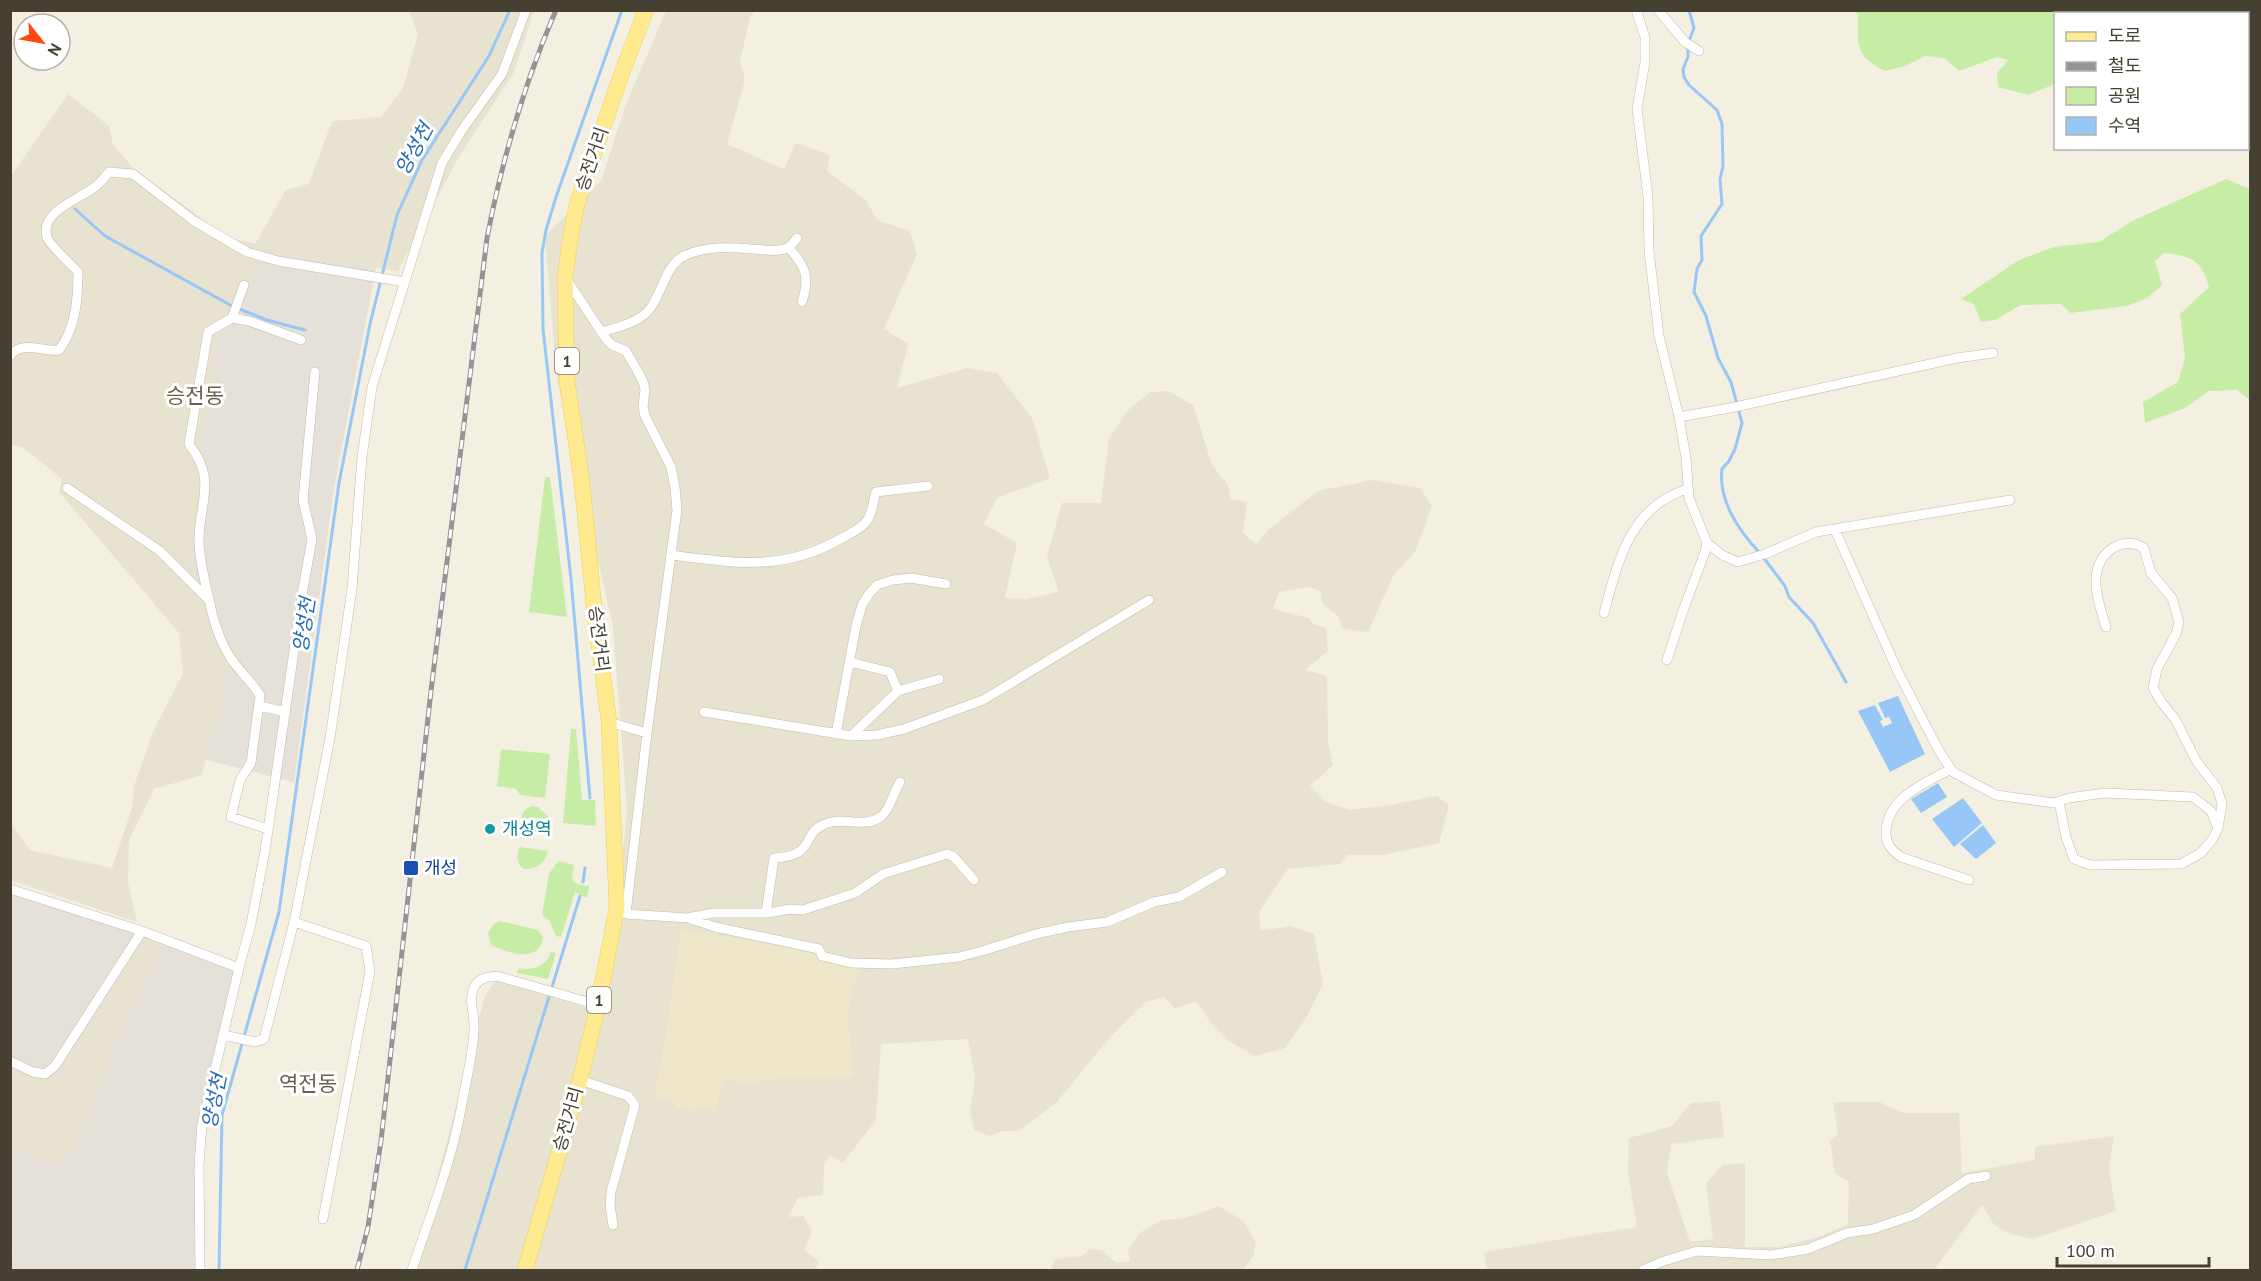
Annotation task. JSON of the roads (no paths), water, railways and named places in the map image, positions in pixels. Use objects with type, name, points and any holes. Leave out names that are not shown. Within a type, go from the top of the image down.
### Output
[{"type":"main road","name":"승전거리","points":[[525,1270],[580,1080],[621,911],[609,722],[595,616],[582,483],[567,381],[565,278],[577,204],[646,10]]},
{"type":"street","points":[[228,1036],[255,1042],[264,1039],[294,922],[330,738],[352,589],[362,457],[372,387],[442,163],[462,130],[502,74],[526,10]]},
{"type":"street","points":[[1636,10],[1645,37],[1645,62],[1637,109],[1648,197],[1649,251],[1659,336],[1679,417],[1686,458],[1687,489],[1707,543],[1722,555],[1738,562],[1816,532],[2010,500]]},
{"type":"street","points":[[1658,10],[1692,47]]},
{"type":"street","points":[[10,356],[14,350],[21,347],[59,350],[69,337],[78,293],[78,272],[47,239],[46,229],[55,213],[97,186],[109,172],[133,174],[194,221],[247,252],[278,261],[405,282]]},
{"type":"street","points":[[601,333],[627,324],[647,313],[670,270],[684,255],[728,248],[775,251],[789,248],[797,238]]},
{"type":"street","points":[[789,248],[801,261],[807,277],[802,302]]},
{"type":"street","points":[[565,278],[601,333],[612,345],[626,351],[643,381],[645,416],[671,467],[675,487],[677,510],[621,911],[688,918],[715,927],[819,949],[822,956],[851,963],[892,964],[959,957],[1036,934],[1107,922],[1154,902],[1179,897],[1222,872]]},
{"type":"street","points":[[244,285],[232,316],[208,332],[189,444],[197,454],[205,473],[206,492],[199,538],[208,600],[222,641],[233,661],[260,695],[251,764],[240,780],[231,818],[268,829]]},
{"type":"street","points":[[232,316],[301,340]]},
{"type":"street","points":[[1679,417],[1957,358],[1993,353]]},
{"type":"street","points":[[200,1270],[199,1166],[202,1124],[228,1036],[239,968],[251,924],[268,829],[312,539],[303,500],[315,372]]},
{"type":"street","points":[[671,555],[734,562],[782,561],[827,547],[860,528],[868,519],[876,492],[928,486]]},
{"type":"street","points":[[67,488],[160,551],[208,600]]},
{"type":"street","points":[[1604,613],[1620,559],[1638,522],[1652,507],[1672,494],[1687,489]]},
{"type":"street","points":[[1835,530],[1898,672],[1939,751],[1951,769],[1975,786],[1996,795],[2054,803],[2069,798],[2104,793],[2193,797],[2211,811],[2218,828]]},
{"type":"street","points":[[1667,660],[1707,543]]},
{"type":"street","points":[[2059,802],[2066,837],[2074,859],[2091,865],[2181,864],[2201,853],[2218,828],[2222,804],[2217,788],[2197,762],[2175,719],[2153,688],[2157,669],[2176,634],[2179,622],[2172,598],[2155,580],[2147,564],[2144,548],[2138,544],[2128,543],[2117,546],[2108,552],[2100,563],[2096,596],[2106,627]]},
{"type":"street","points":[[836,734],[862,605],[878,585],[888,581],[911,578],[946,584]]},
{"type":"street","points":[[704,712],[851,736],[877,735],[904,729],[983,700],[1149,600]]},
{"type":"street","points":[[850,662],[890,672],[898,691]]},
{"type":"street","points":[[851,736],[898,691],[939,679]]},
{"type":"street","points":[[260,706],[286,712]]},
{"type":"street","points":[[609,722],[647,733]]},
{"type":"street","points":[[1951,769],[1924,783],[1894,806],[1886,827],[1886,836],[1893,851],[1901,857],[1969,880]]},
{"type":"street","points":[[766,913],[774,858],[791,857],[799,853],[823,824],[831,821],[860,824],[878,819],[885,813],[900,782]]},
{"type":"street","points":[[688,918],[713,914],[803,910],[855,893],[883,874],[947,854],[954,857],[974,880]]},
{"type":"street","points":[[10,889],[142,931],[239,968]]},
{"type":"street","points":[[294,922],[366,946],[370,970],[323,1219]]},
{"type":"street","points":[[10,1061],[33,1072],[45,1074],[55,1066],[142,931]]},
{"type":"street","points":[[412,1270],[443,1175],[460,1113],[474,1027],[471,1006],[473,990],[478,981],[497,976],[598,1005]]},
{"type":"street","points":[[580,1080],[628,1096],[635,1105],[611,1192],[613,1225]]},
{"type":"street","points":[[1643,1270],[1697,1251],[1771,1256],[1808,1249],[1848,1233],[1873,1229],[1914,1215],[1968,1179],[1986,1176]]},
{"type":"water","points":[[1898,696],[1925,754],[1890,772],[1858,711],[1875,705],[1883,720],[1880,721],[1883,727],[1892,723],[1889,717],[1885,718],[1878,703]]},
{"type":"water","points":[[1938,783],[1947,797],[1921,813],[1911,799]]},
{"type":"water","points":[[1963,798],[1982,823],[1954,847],[1932,819]]},
{"type":"water","points":[[1983,825],[1996,843],[1976,859],[1960,844]]},
{"type":"waterway","name":"양성천","points":[[219,1270],[222,1115],[279,912],[339,483],[370,324],[397,215],[422,160],[489,56],[510,10]]},
{"type":"waterway","points":[[590,798],[571,579],[543,329],[542,253],[556,197],[622,10]]},
{"type":"waterway","points":[[1689,10],[1694,28],[1689,41]]},
{"type":"waterway","points":[[1688,47],[1688,57],[1683,69],[1684,77],[1689,85],[1717,110],[1722,124],[1723,166],[1720,179],[1722,204],[1701,236],[1702,260],[1697,269],[1694,292],[1706,316],[1718,358],[1731,382],[1742,423],[1735,449],[1722,469],[1723,492],[1737,525],[1759,552]]},
{"type":"waterway","points":[[75,209],[105,236],[232,306],[267,320],[305,330]]},
{"type":"waterway","points":[[1763,557],[1785,586],[1789,597],[1813,623],[1846,682]]},
{"type":"waterway","points":[[583,882],[585,868]]},
{"type":"waterway","points":[[465,1270],[580,896]]},
{"type":"railway","points":[[357,1270],[368,1227],[381,1141],[431,691],[487,238],[515,122],[556,10]]},
{"type":"place","name":"개성역","points":[[490,829]]},
{"type":"place","name":"개성","points":[[411,868]]},
{"type":"district","name":"승전동","points":[[195,396]]},
{"type":"district","name":"역전동","points":[[308,1084]]}]
